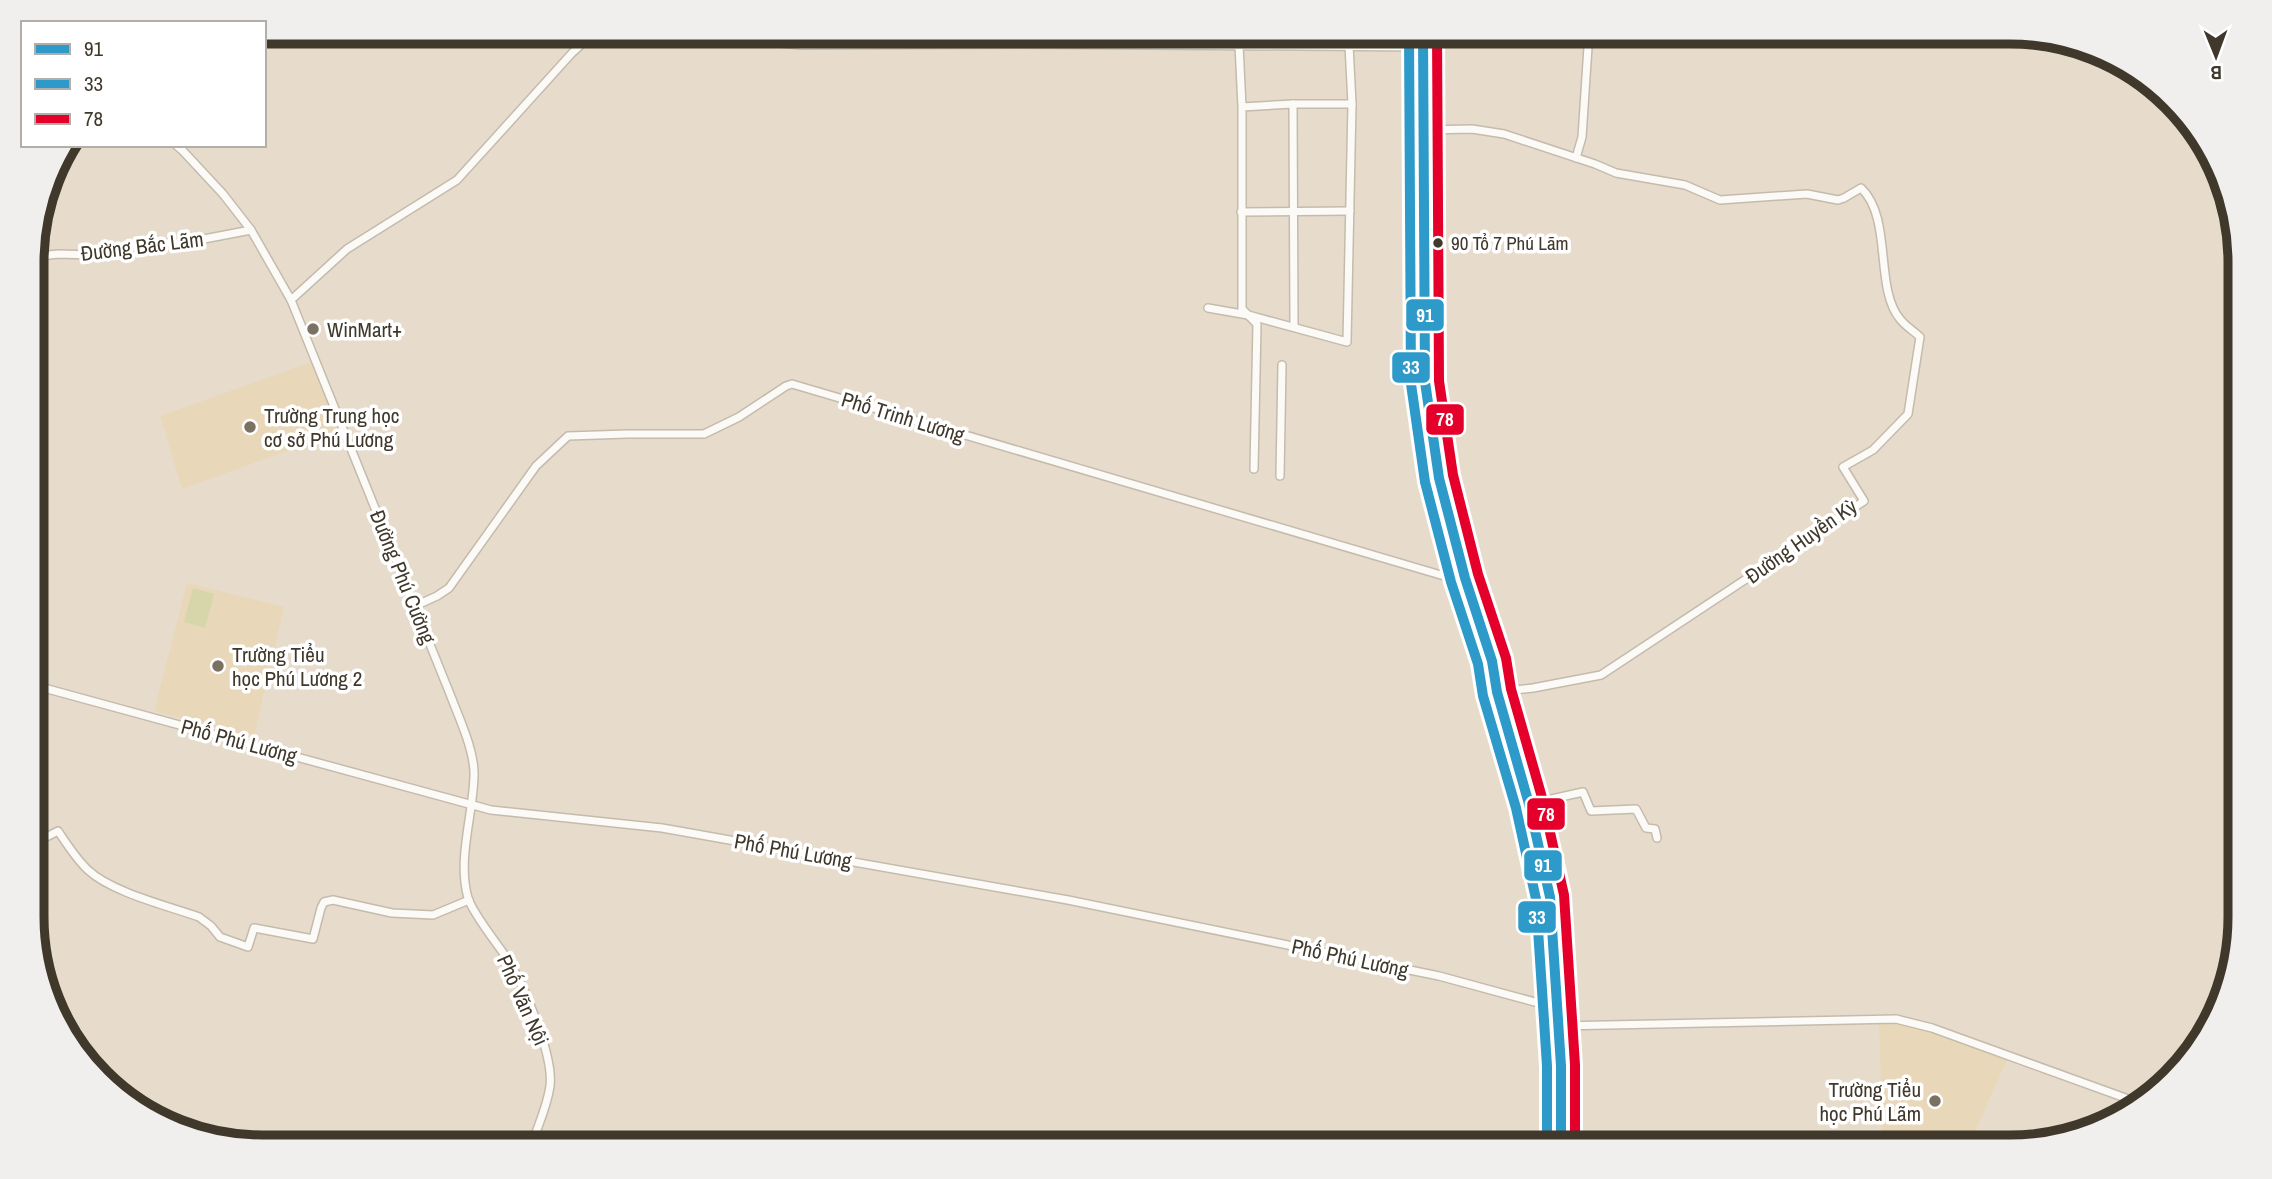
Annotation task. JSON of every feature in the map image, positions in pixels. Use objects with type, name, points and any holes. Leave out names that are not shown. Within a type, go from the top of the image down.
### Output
[{"type":"highway","points":[[1423,47],[1425,382],[1439,478],[1465,578],[1492,661],[1497,692],[1525,795],[1530,804],[1550,897],[1558,1026],[1561,1135]]},
{"type":"street","points":[[291,299],[347,249],[457,180],[582,44]]},
{"type":"street","points":[[791,44],[1423,47]]},
{"type":"street","points":[[1576,158],[1583,137],[1588,44]]},
{"type":"street","points":[[1239,45],[1242,107],[1242,309],[1257,324],[1254,469]]},
{"type":"street","points":[[1208,308],[1248,315],[1347,342],[1352,104],[1349,45]]},
{"type":"street","points":[[1293,104],[1294,327]]},
{"type":"street","points":[[1242,107],[1352,104]]},
{"type":"street","name":"Đường Huyền Kỳ","points":[[1424,130],[1472,129],[1504,134],[1616,173],[1685,185],[1720,200],[1807,194],[1838,200],[1861,188],[1866,192],[1878,221],[1889,297],[1899,318],[1920,337],[1908,414],[1873,450],[1843,467],[1864,501],[1601,675],[1497,692]]},
{"type":"street","name":"Đường Phú Cường","points":[[178,147],[223,194],[251,230],[291,299],[415,606],[466,738],[474,773],[465,862],[468,900],[491,935]]},
{"type":"street","points":[[1241,212],[1350,211]]},
{"type":"street","name":"Đường Bắc Lãm","points":[[44,256],[91,255],[155,243],[183,243],[251,230]]},
{"type":"street","points":[[1280,476],[1282,365]]},
{"type":"street","name":"Phố Trinh Lương","points":[[415,606],[449,588],[536,466],[568,436],[627,433],[704,434],[739,417],[792,384],[1451,578],[1465,578]]},
{"type":"street","name":"Phố Phú Lương","points":[[44,688],[491,810],[662,828],[1068,900],[1439,976],[1557,1008]]},
{"type":"street","points":[[1530,804],[1583,792],[1591,811],[1636,809],[1646,828],[1654,829],[1657,838]]},
{"type":"street","points":[[44,838],[58,831],[81,863],[107,883],[199,917],[220,937],[248,947],[254,928],[313,939],[324,902],[333,900],[392,913],[433,915],[468,900]]},
{"type":"street","name":"Phố Văn Nội","points":[[491,935],[511,964],[534,1014],[549,1056],[551,1084],[535,1135]]},
{"type":"street","points":[[1558,1026],[1896,1022],[1932,1028],[2129,1099]]},
{"type":"shaded area","name":"Trường Trung học cơ sở Phú Lương","points":[[311,362],[341,437],[297,453],[295,448],[182,489],[160,416]]},
{"type":"shaded area","name":"Trường Tiểu học Phú Lương 2","points":[[187,583],[284,607],[254,737],[154,711]]},
{"type":"shaded area","name":"Trường Tiểu học Phú Lãm","points":[[1879,1024],[1920,1027],[2007,1060],[1973,1135],[1883,1135]]},
{"type":"green space","points":[[193,588],[214,594],[205,628],[184,622]]},
{"type":"transit line","name":"33","points":[[1409,44],[1411,384],[1425,482],[1451,582],[1478,664],[1483,696],[1516,808],[1536,899],[1547,1066],[1547,1135]]},
{"type":"transit line","name":"91","points":[[1423,44],[1425,382],[1439,478],[1465,578],[1492,661],[1497,692],[1529,804],[1550,897],[1561,1066],[1561,1135]]},
{"type":"transit line","name":"78","points":[[1437,44],[1439,381],[1453,475],[1478,574],[1506,658],[1511,689],[1543,801],[1564,895],[1575,1065],[1575,1135]]},
{"type":"place","name":"90 Tổ 7 Phú Lãm","points":[[1438,243]]},
{"type":"place","name":"WinMart+","points":[[313,329]]},
{"type":"place","name":"Trường Trung học cơ sở Phú Lương","points":[[250,427]]},
{"type":"place","name":"Trường Tiểu học Phú Lương 2","points":[[218,666]]},
{"type":"place","name":"Trường Tiểu học Phú Lãm","points":[[1935,1101]]}]
